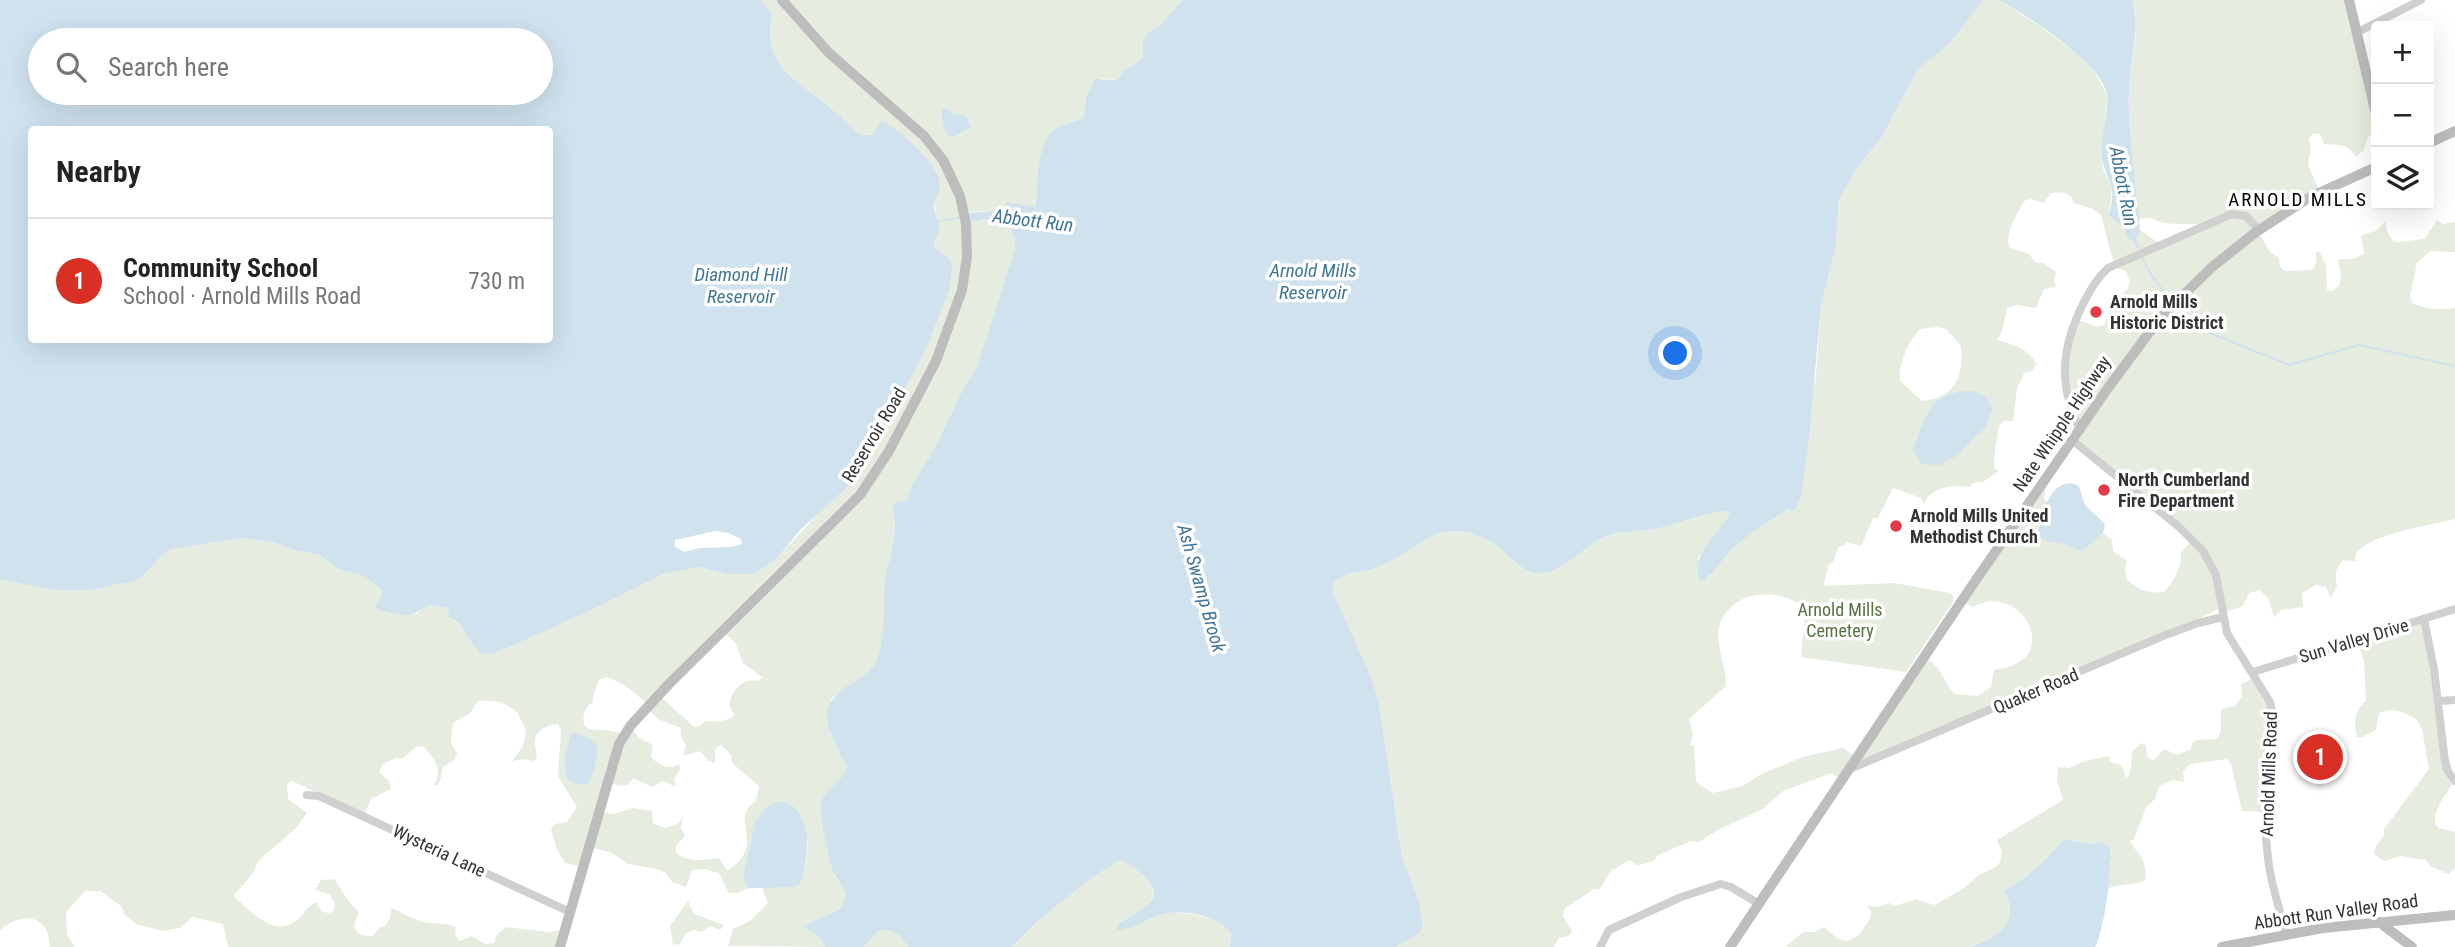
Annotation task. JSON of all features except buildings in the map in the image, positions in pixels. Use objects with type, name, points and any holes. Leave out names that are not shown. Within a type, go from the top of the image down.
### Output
[{"type":"street","name":"Reservoir Road","points":[[560,947],[619,744],[631,725],[669,684],[860,495],[890,451],[936,361],[965,275],[967,249],[964,211],[947,166],[925,136],[830,53],[782,0]]},
{"type":"street","points":[[2348,0],[2371,94]]},
{"type":"street","points":[[2356,33],[2421,0]]},
{"type":"street","points":[[2434,141],[2455,131]]},
{"type":"street","name":"Nate Whipple Highway","points":[[1730,947],[2135,349],[2177,299],[2259,230],[2310,197],[2371,169]]},
{"type":"street","points":[[2080,430],[2070,408],[2064,367],[2069,338],[2099,276],[2108,268],[2232,214],[2246,216],[2259,230]]},
{"type":"street","name":"Arnold Mills Road","points":[[2073,440],[2179,527],[2203,551],[2217,575],[2227,633],[2267,694],[2272,711],[2265,774],[2267,848],[2271,878],[2286,933]]},
{"type":"street","name":"Sun Valley Drive","points":[[2253,672],[2455,609]]},
{"type":"street","name":"Quaker Road","points":[[1850,769],[2163,636],[2223,617]]},
{"type":"street","points":[[2424,619],[2445,762],[2455,781]]},
{"type":"street","points":[[2438,701],[2455,700]]},
{"type":"street","name":"Wysteria Lane","points":[[307,795],[319,796],[570,912]]},
{"type":"street","points":[[1600,947],[1609,930],[1681,897],[1721,884],[1745,894],[1759,904]]},
{"type":"street","name":"Abbott Run Valley Road","points":[[2222,947],[2286,933],[2455,915]]},
{"type":"street","points":[[2379,922],[2412,947]]},
{"type":"green space","points":[[761,0],[1182,0],[1161,26],[1147,33],[1143,41],[1142,59],[1123,71],[1118,80],[1103,78],[1086,99],[1083,118],[1054,129],[1038,174],[1036,207],[1007,203],[1005,210],[969,212],[982,221],[995,217],[1007,219],[1015,249],[977,367],[961,393],[935,448],[911,487],[907,501],[892,505],[894,531],[885,584],[882,643],[877,662],[869,673],[831,699],[830,734],[847,767],[845,776],[824,796],[834,875],[844,889],[845,898],[842,909],[803,926],[820,938],[825,947],[728,946],[733,929],[750,921],[768,903],[762,888],[806,866],[808,842],[755,822],[743,876],[748,888],[737,893],[729,893],[719,873],[704,869],[692,870],[686,887],[672,882],[666,873],[628,864],[612,853],[589,847],[582,867],[565,863],[557,850],[551,829],[555,824],[567,822],[577,807],[558,777],[561,731],[558,724],[547,726],[536,736],[537,758],[533,761],[512,761],[525,738],[523,723],[518,713],[509,706],[500,702],[484,701],[478,701],[470,713],[453,723],[451,743],[457,753],[454,760],[443,767],[436,786],[436,764],[424,747],[417,746],[402,759],[396,758],[383,764],[379,772],[389,781],[391,789],[371,799],[364,815],[292,781],[287,783],[288,799],[307,813],[296,828],[258,861],[254,872],[233,896],[260,919],[275,926],[283,926],[295,922],[316,902],[322,912],[330,913],[334,910],[335,904],[329,894],[315,890],[321,880],[334,879],[359,912],[354,925],[356,931],[363,935],[373,936],[379,928],[385,926],[390,918],[391,908],[422,922],[456,927],[455,935],[460,941],[471,936],[486,944],[494,943],[498,934],[506,927],[547,932],[565,930],[559,947],[228,947],[223,924],[193,917],[180,928],[163,931],[136,924],[125,915],[121,906],[100,891],[85,891],[66,912],[67,935],[75,947],[50,947],[46,930],[30,918],[17,920],[0,930],[0,579],[57,590],[99,589],[135,581],[172,549],[242,538],[276,543],[320,555],[338,569],[364,576],[381,589],[379,603],[416,614],[429,605],[448,608],[454,621],[461,625],[481,654],[495,652],[589,611],[663,574],[698,567],[727,574],[755,574],[779,556],[862,466],[906,384],[950,259],[936,248],[934,242],[939,229],[935,199],[877,126],[873,135],[860,135],[782,67],[771,45],[772,15]],"holes":[[[945,108],[966,116],[971,127],[954,137],[947,135],[943,125]],[[723,632],[735,642],[743,663],[762,677],[759,681],[743,683],[736,689],[729,705],[734,715],[721,721],[705,721],[700,726],[694,727],[659,695]],[[606,677],[623,685],[647,704],[647,708],[658,719],[681,728],[681,737],[686,745],[683,756],[700,751],[709,761],[715,763],[715,749],[721,745],[731,755],[732,763],[759,786],[756,801],[748,808],[745,816],[745,851],[739,861],[727,871],[719,858],[691,860],[676,853],[676,846],[685,836],[681,828],[683,816],[679,823],[665,828],[653,823],[652,811],[632,808],[615,814],[598,812],[606,782],[628,785],[633,778],[652,787],[663,781],[676,787],[674,780],[680,769],[679,764],[668,767],[657,762],[651,757],[653,745],[641,739],[630,728],[623,735],[610,730],[593,730],[584,725],[584,715],[593,702],[599,680]]]},
{"type":"green space","name":"Arnold Mills Cemetery","points":[[1983,0],[1999,0],[2086,60],[2107,95],[2102,152],[2103,169],[2112,186],[2109,216],[2124,228],[2137,234],[2140,230],[2160,244],[2207,225],[2171,224],[2151,218],[2138,219],[2129,128],[2129,83],[2136,36],[2132,0],[2352,0],[2371,79],[2371,136],[2364,150],[2356,157],[2346,147],[2324,144],[2320,134],[2312,134],[2309,139],[2311,149],[2308,164],[2320,193],[2259,233],[2270,252],[2279,258],[2280,266],[2285,271],[2312,270],[2316,263],[2316,252],[2319,251],[2326,265],[2327,290],[2332,291],[2339,286],[2341,276],[2338,259],[2352,259],[2364,254],[2361,236],[2377,230],[2385,221],[2390,237],[2398,242],[2425,239],[2437,220],[2443,224],[2455,222],[2455,252],[2430,251],[2417,263],[2410,296],[2412,303],[2422,307],[2455,307],[2455,519],[2397,532],[2367,544],[2358,552],[2355,561],[2344,560],[2337,568],[2337,585],[2331,598],[2326,587],[2316,585],[2302,593],[2303,607],[2281,610],[2274,617],[2268,598],[2260,590],[2249,593],[2243,606],[2222,613],[2220,608],[2140,648],[1896,754],[1857,768],[1843,781],[1832,773],[1783,791],[1763,809],[1699,842],[1691,841],[1658,855],[1654,861],[1638,865],[1629,860],[1610,872],[1600,889],[1594,889],[1564,909],[1563,916],[1572,931],[1569,936],[1559,938],[1554,947],[1395,947],[1419,934],[1419,902],[1402,857],[1379,704],[1333,592],[1334,583],[1347,575],[1389,562],[1440,533],[1470,533],[1490,541],[1524,569],[1538,573],[1555,570],[1608,535],[1655,529],[1727,511],[1730,513],[1723,527],[1698,558],[1709,577],[1734,546],[1791,509],[1816,375],[1821,306],[1836,246],[1839,199],[1858,166],[1882,137],[1917,70],[1950,43]],"holes":[[[2062,192],[2071,196],[2074,203],[2093,209],[2101,215],[2115,268],[2126,271],[2130,282],[2127,290],[2113,303],[2104,325],[2098,327],[2078,320],[2066,362],[2067,398],[2081,430],[2073,444],[2192,540],[2181,553],[2174,579],[2164,592],[2148,592],[2136,586],[2127,580],[2127,561],[2113,551],[2112,540],[2103,533],[2082,552],[2065,543],[2050,542],[2038,526],[2048,502],[2044,499],[2046,485],[1965,603],[1973,607],[1990,601],[2006,604],[2020,612],[2029,625],[2032,639],[2029,652],[2017,664],[1994,670],[1991,687],[1978,696],[1955,694],[1937,667],[1927,659],[1857,758],[1843,748],[1803,757],[1761,774],[1743,786],[1712,793],[1696,782],[1694,745],[1690,745],[1693,734],[1689,719],[1726,686],[1718,633],[1723,618],[1735,604],[1752,596],[1771,595],[1806,606],[1801,657],[1906,672],[1953,602],[1950,593],[1894,583],[1825,586],[1824,582],[1838,547],[1847,542],[1861,546],[1873,518],[1878,518],[1893,488],[1921,498],[1924,504],[1937,490],[1956,486],[1970,487],[1999,471],[1995,469],[1994,458],[1999,426],[2004,421],[2013,421],[2017,389],[2024,373],[2033,370],[2036,363],[2024,350],[1997,340],[2007,308],[2017,305],[2036,308],[2044,289],[2056,287],[2056,272],[2043,263],[2035,262],[2029,254],[2009,247],[2009,235],[2024,201],[2030,199],[2044,203],[2051,193]],[[1920,329],[1946,329],[1961,346],[1959,376],[1950,390],[1933,399],[1922,401],[1900,381],[1902,360]],[[1950,394],[1979,434],[1956,456],[1916,439],[1936,402]]]},
{"type":"green space","points":[[2423,621],[2438,670],[2448,755],[2455,781],[2435,815],[2435,824],[2439,828],[2455,832],[2455,868],[2449,874],[2430,866],[2426,860],[2400,856],[2384,861],[2374,854],[2384,835],[2384,829],[2429,769],[2422,729],[2417,720],[2403,712],[2388,710],[2379,713],[2376,730],[2362,737],[2357,737],[2355,726],[2357,713],[2366,700],[2364,662],[2358,641]]},
{"type":"green space","points":[[2258,676],[2268,693],[2268,812],[2242,811],[2231,764],[2227,759],[2190,764],[2183,771],[2184,782],[2172,780],[2159,786],[2155,799],[2145,808],[2134,839],[2130,841],[2144,863],[2146,878],[2143,882],[2111,887],[2106,892],[2111,862],[2102,842],[2091,844],[2064,839],[2036,868],[2004,891],[2010,908],[2007,923],[1997,934],[1977,945],[1785,947],[1803,932],[1814,932],[1824,927],[1839,939],[1851,940],[1869,920],[1871,911],[1867,906],[1878,907],[1889,903],[1895,906],[1916,899],[1934,905],[1938,903],[1964,888],[1979,875],[1996,867],[2002,851],[1997,840],[2063,800],[2057,780],[2058,767],[2069,768],[2084,761],[2109,756],[2110,762],[2121,765],[2128,777],[2132,752],[2141,743],[2146,746],[2150,759],[2154,760],[2164,749],[2177,755],[2191,749],[2196,740],[2217,739],[2221,731],[2221,709],[2235,706],[2242,696],[2241,684]]},
{"type":"green space","points":[[1120,860],[1144,876],[1153,891],[1153,897],[1144,908],[1122,921],[1125,929],[1161,914],[1198,915],[1217,921],[1229,931],[1230,947],[1012,947],[1040,919],[1093,877]]},
{"type":"green space","points":[[688,901],[694,914],[724,925],[720,930],[710,926],[702,932],[694,930],[686,933],[680,944],[673,945],[670,926]]},
{"type":"green space","points":[[884,929],[899,934],[908,947],[864,947],[877,932]]},
{"type":"water","name":"Diamond Hill Reservoir","points":[[0,0],[761,0],[772,15],[771,45],[775,57],[790,76],[860,135],[873,135],[882,121],[890,125],[918,148],[938,177],[940,188],[934,206],[939,226],[934,242],[936,248],[950,259],[952,267],[949,291],[925,351],[862,466],[845,489],[800,530],[779,556],[755,574],[727,574],[698,567],[663,574],[495,653],[481,654],[461,625],[449,616],[448,608],[429,605],[415,613],[404,615],[377,609],[375,606],[382,595],[381,589],[364,576],[338,569],[320,555],[276,543],[242,538],[172,549],[135,581],[99,589],[70,591],[0,579]],"holes":[[[715,531],[741,539],[742,544],[685,552],[675,547],[675,540]]]},
{"type":"water","name":"Arnold Mills Reservoir","points":[[1182,0],[1983,0],[1950,43],[1917,70],[1882,137],[1858,166],[1839,199],[1836,246],[1821,306],[1808,447],[1801,495],[1796,509],[1790,509],[1748,535],[1702,581],[1697,570],[1698,562],[1730,514],[1727,511],[1655,529],[1608,535],[1555,570],[1538,573],[1518,565],[1490,541],[1470,533],[1440,533],[1389,562],[1347,575],[1334,583],[1333,592],[1371,678],[1379,704],[1402,857],[1419,902],[1423,926],[1419,934],[1395,947],[1230,947],[1231,934],[1225,927],[1209,918],[1188,913],[1159,915],[1117,930],[1117,926],[1147,905],[1154,892],[1143,875],[1130,864],[1120,860],[1093,877],[1040,919],[1012,947],[908,947],[899,934],[884,929],[877,932],[864,947],[825,947],[820,938],[803,926],[841,909],[845,897],[832,867],[821,817],[823,798],[842,777],[847,767],[830,731],[828,710],[840,691],[867,673],[877,660],[882,639],[886,574],[894,531],[892,505],[907,501],[911,487],[935,448],[961,393],[977,367],[1015,249],[1007,219],[967,221],[968,213],[1005,210],[1007,202],[1036,207],[1039,167],[1047,138],[1055,129],[1083,118],[1086,99],[1095,79],[1118,80],[1123,71],[1142,59],[1143,41],[1147,33],[1161,25]]},
{"type":"water","points":[[1999,0],[2132,0],[2136,23],[2129,109],[2140,230],[2135,241],[2129,239],[2124,228],[2109,216],[2112,188],[2102,154],[2107,94],[2102,81],[2061,41]]},
{"type":"water","points":[[942,109],[966,116],[971,127],[954,137],[947,135],[943,125]]},
{"type":"water","points":[[1963,391],[1973,391],[1986,396],[1992,408],[1986,427],[1956,456],[1940,465],[1922,464],[1913,451],[1929,412],[1938,400]]},
{"type":"water","points":[[2071,483],[2079,486],[2085,505],[2105,524],[2103,533],[2082,552],[2065,544],[2040,538],[2039,533],[2043,512],[2052,494],[2057,488]]},
{"type":"water","points":[[571,734],[589,738],[598,747],[595,767],[588,784],[576,784],[566,778],[565,757]]},
{"type":"water","points":[[784,801],[794,807],[805,826],[806,862],[800,884],[793,887],[748,888],[743,876],[755,822],[765,809]]},
{"type":"water","points":[[2064,839],[2091,844],[2102,842],[2110,848],[2107,899],[2095,947],[1970,947],[2002,929],[2007,923],[2010,908],[2004,891],[2036,868]]},
{"type":"waterway","name":"Abbott Run","points":[[937,221],[959,218]]},
{"type":"waterway","name":"Abbott Run","points":[[2135,240],[2140,251]]},
{"type":"waterway","name":"Abbott Run","points":[[2142,257],[2171,302]]},
{"type":"waterway","name":"Abbott Run","points":[[2177,309],[2210,333],[2289,365],[2359,345],[2455,366]]},
{"type":"place","name":"Arnold Mills Historic District","points":[[2096,312]]},
{"type":"place","name":"North Cumberland Fire Department","points":[[2104,490]]},
{"type":"place","name":"Arnold Mills United Methodist Church","points":[[1896,526]]},
{"type":"place","name":"Community School","points":[[2320,757]]},
{"type":"district","name":"ARNOLD MILLS","points":[[2298,199]]},
{"type":"water label","name":"Ash Swamp Brook","points":[[1202,588]]}]
